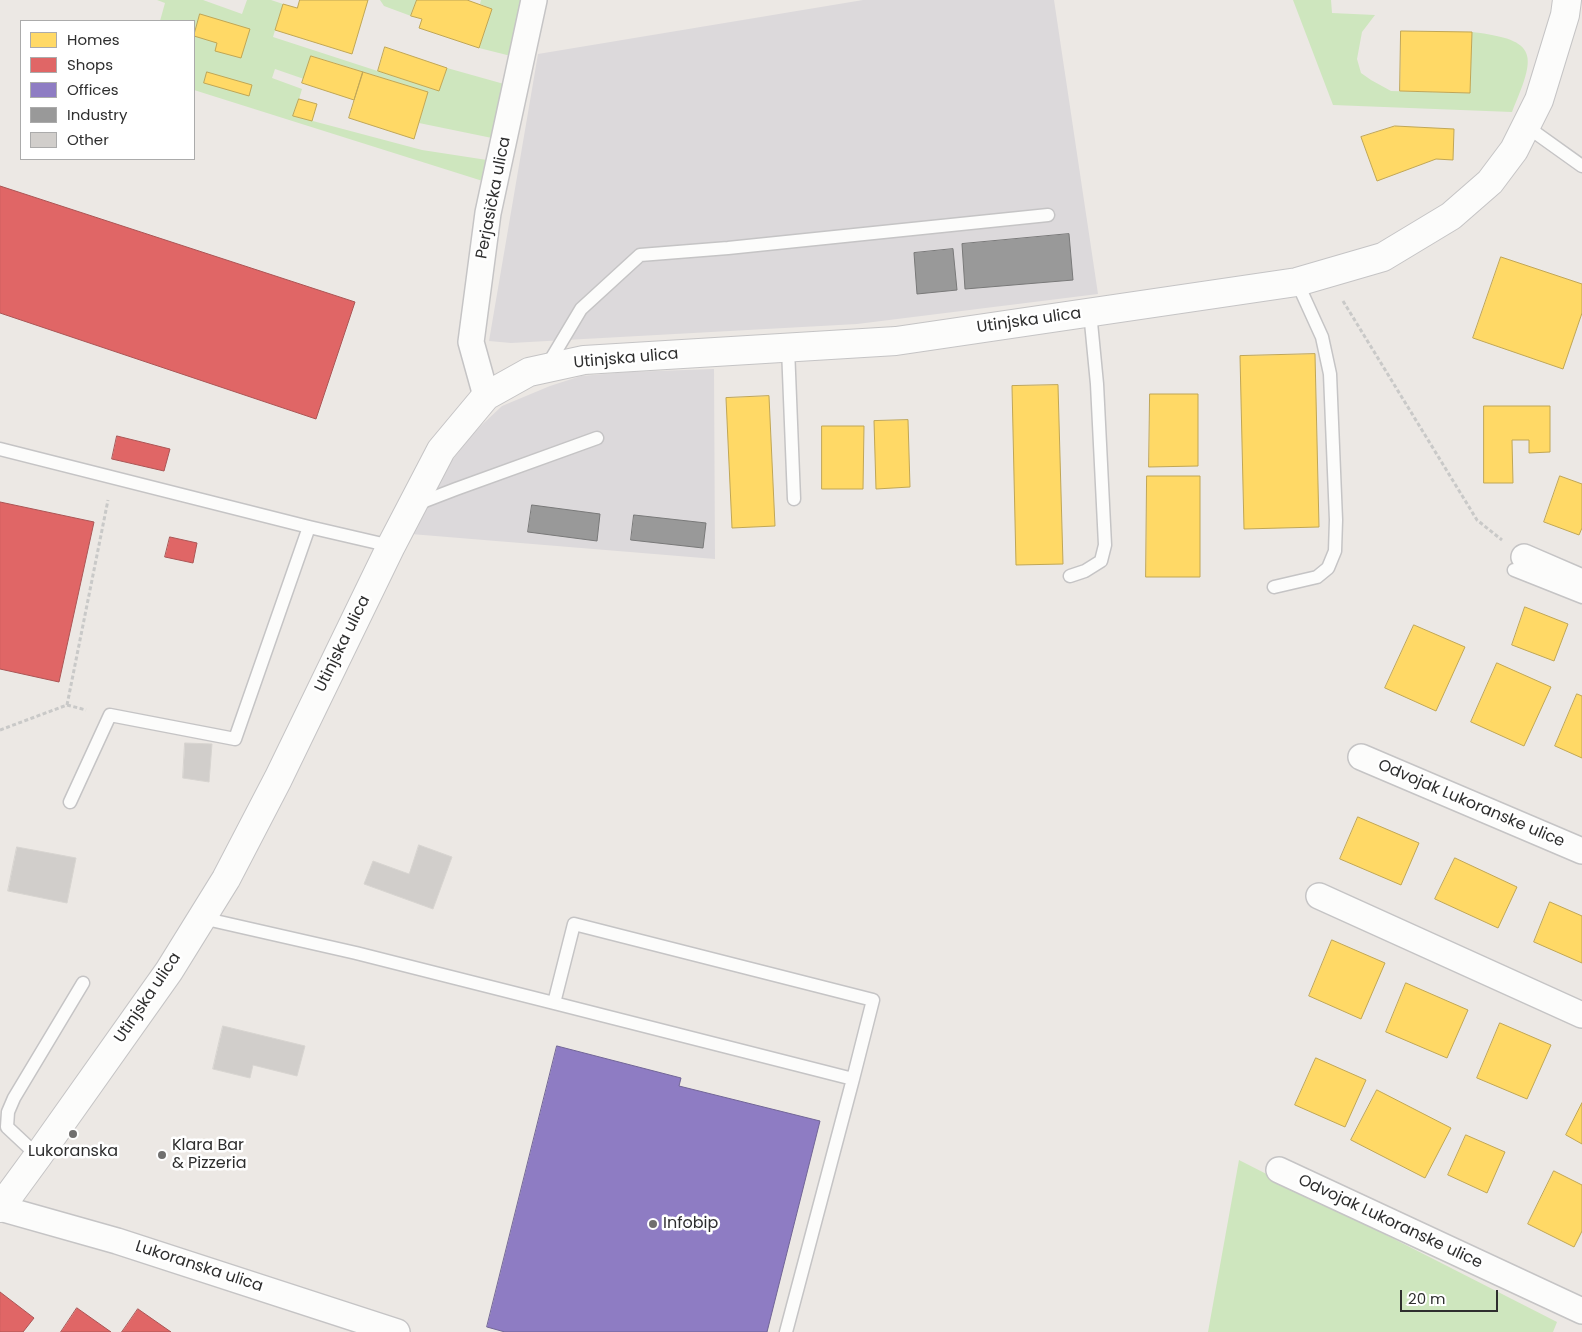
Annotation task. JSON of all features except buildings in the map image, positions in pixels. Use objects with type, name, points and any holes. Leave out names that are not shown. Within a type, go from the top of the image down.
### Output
[{"type":"street","name":"Perjasička ulica","points":[[486,396],[471,342],[488,213],[534,0]]},
{"type":"street","name":"Utinjska ulica","points":[[0,1208],[168,971],[226,879],[391,546],[442,450],[486,396],[529,372],[584,360],[896,341],[1297,282],[1383,257],[1451,216],[1490,182],[1514,150],[1539,100],[1565,15],[1567,0]]},
{"type":"street","points":[[1519,564],[1582,582]]},
{"type":"street","name":"Odvojak Lukoranske ulice","points":[[1361,757],[1582,851]]},
{"type":"street","points":[[1320,896],[1582,1015]]},
{"type":"street","name":"Odvojak Lukoranske ulice","points":[[1279,1170],[1582,1311]]},
{"type":"street","name":"Lukoranska ulica","points":[[0,1208],[117,1241],[397,1332]]},
{"type":"lane","points":[[1526,126],[1582,166]]},
{"type":"lane","points":[[546,368],[581,309],[640,255],[738,247],[1048,215]]},
{"type":"lane","points":[[1274,587],[1317,577],[1328,568],[1335,552],[1336,520],[1330,374],[1322,337],[1297,282]]},
{"type":"lane","points":[[1070,576],[1085,571],[1102,561],[1105,545],[1097,384],[1090,312]]},
{"type":"lane","points":[[788,348],[794,499]]},
{"type":"lane","points":[[412,506],[597,438]]},
{"type":"lane","points":[[0,449],[391,546]]},
{"type":"lane","points":[[70,802],[110,715],[235,739],[309,527]]},
{"type":"lane","points":[[1519,564],[1582,597]]},
{"type":"lane","points":[[202,918],[356,953],[852,1079]]},
{"type":"lane","points":[[554,1003],[574,924],[873,1000],[786,1332]]},
{"type":"lane","points":[[38,1156],[7,1126],[8,1112],[14,1098],[83,984]]},
{"type":"path","points":[[1327,274],[1477,520],[1519,564]]},
{"type":"path","points":[[0,730],[67,705],[112,477]]},
{"type":"shaded area","points":[[863,0],[1054,0],[1098,294],[857,324],[511,343],[489,341],[538,54]]},
{"type":"shaded area","points":[[714,369],[715,559],[411,534],[445,470],[470,436],[502,406],[550,386],[581,376],[628,372]]},
{"type":"green space","points":[[157,0],[203,0],[242,14],[247,0],[271,0],[283,4],[273,37],[439,91],[447,68],[504,84],[492,138],[419,123],[428,92],[312,56],[304,79],[275,69],[272,78],[302,89],[294,116],[422,150],[487,160],[489,183],[195,90],[195,20],[160,20],[165,3]]},
{"type":"green space","points":[[380,0],[417,0],[411,16],[384,6]]},
{"type":"green space","points":[[481,0],[525,0],[511,56],[479,48],[492,9],[480,4]]},
{"type":"green space","points":[[1293,0],[1331,0],[1332,13],[1375,15],[1362,32],[1357,59],[1361,73],[1391,91],[1470,93],[1472,32],[1494,35],[1510,40],[1521,46],[1526,54],[1528,64],[1520,93],[1512,112],[1333,105]]},
{"type":"green space","points":[[1239,1160],[1557,1322],[1553,1332],[1208,1332]]},
{"type":"place","name":"Lukoranska","points":[[73,1134]]},
{"type":"place","name":"Klara Bar & Pizzeria","points":[[162,1155]]},
{"type":"place","name":"Infobip","points":[[653,1224]]}]
